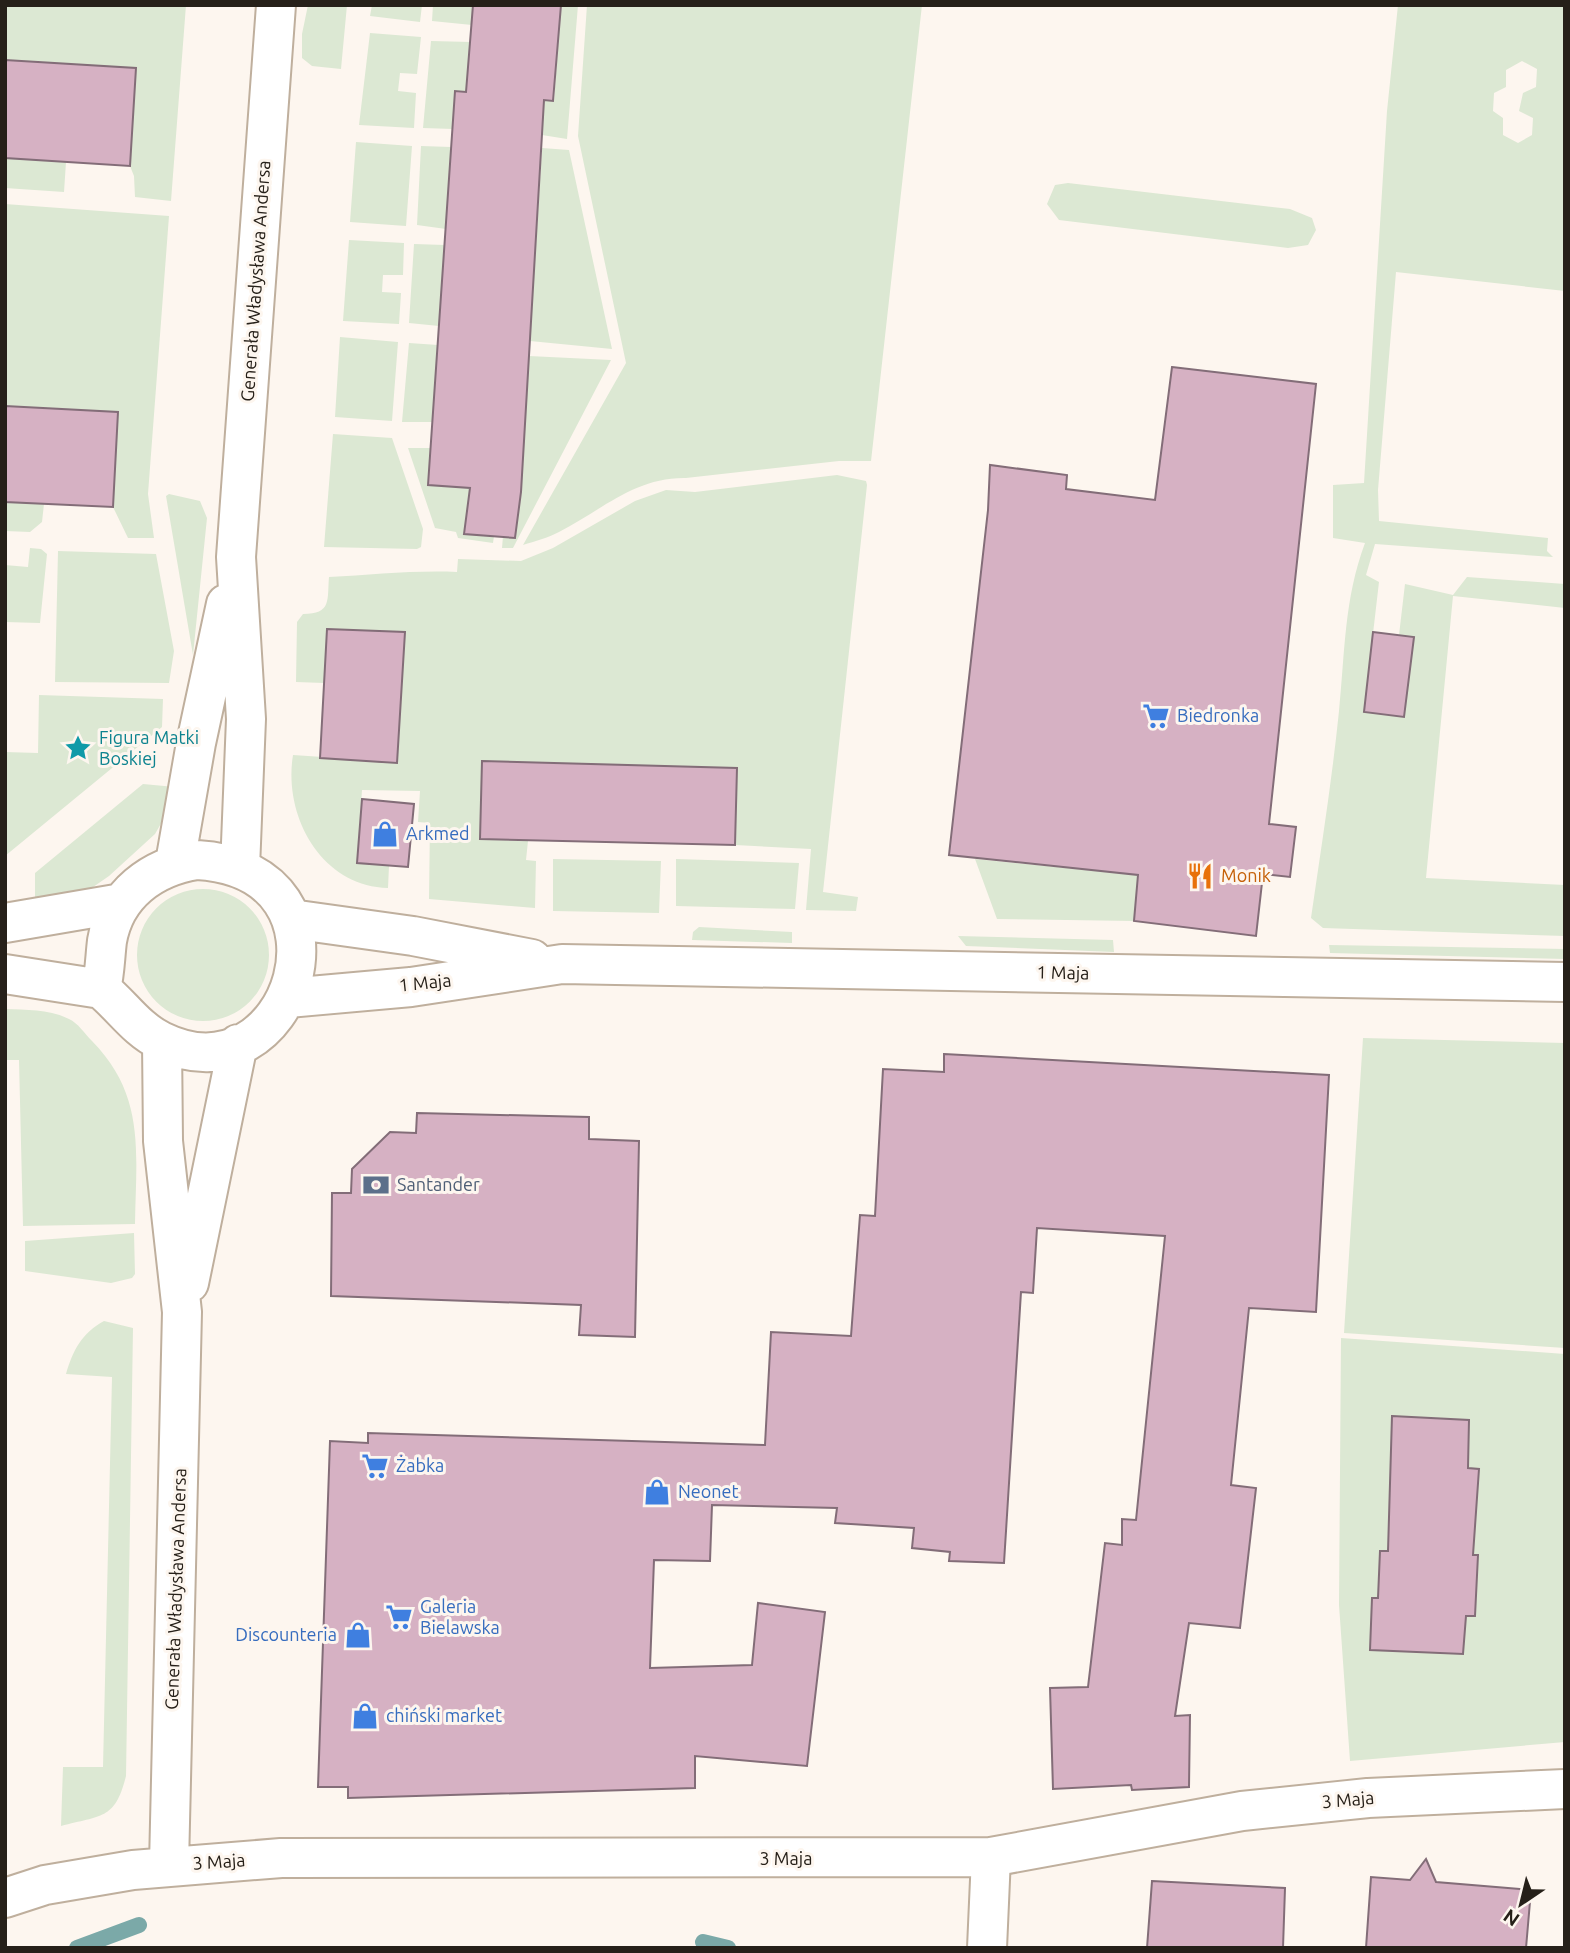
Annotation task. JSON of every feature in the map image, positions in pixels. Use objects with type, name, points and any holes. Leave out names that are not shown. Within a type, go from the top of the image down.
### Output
[{"type":"street","name":"Generała Władysława Andersa","points":[[240,868],[246,746],[236,557],[276,5]]},
{"type":"street","name":"Generała Władysława Andersa","points":[[175,863],[196,743],[236,557]]},
{"type":"street","points":[[5,974],[101,989],[138,1027],[162,1042],[201,1051],[238,1044],[258,1033],[275,1017],[288,998],[296,972],[297,946],[291,919],[270,889],[240,868],[219,861],[175,863],[136,885],[122,903],[112,922],[101,989]]},
{"type":"street","points":[[5,923],[122,903]]},
{"type":"street","name":"1 Maja","points":[[291,919],[413,936],[562,964],[1565,982]]},
{"type":"street","name":"1 Maja","points":[[288,998],[411,987],[562,964]]},
{"type":"street","name":"Generała Władysława Andersa","points":[[162,1042],[163,1141],[182,1312],[169,1866]]},
{"type":"street","name":"Generała Władysława Andersa","points":[[182,1312],[238,1044]]},
{"type":"street","name":"3 Maja","points":[[5,1898],[45,1885],[169,1866],[281,1858],[991,1857],[1242,1811],[1368,1798],[1565,1789]]},
{"type":"street","points":[[987,1948],[991,1857]]},
{"type":"green space","points":[[5,5],[186,5],[171,201],[135,197],[134,176],[130,166],[136,69],[5,60]]},
{"type":"green space","points":[[308,5],[347,5],[341,69],[312,66],[302,58],[302,34]]},
{"type":"green space","points":[[372,5],[422,5],[420,22],[370,16]]},
{"type":"green space","points":[[433,5],[473,5],[472,25],[432,21]]},
{"type":"green space","points":[[561,5],[578,5],[567,139],[542,135],[544,100],[554,101]]},
{"type":"green space","points":[[587,5],[922,5],[871,461],[839,461],[651,483],[620,496],[555,534],[523,545],[626,363],[578,136]]},
{"type":"green space","points":[[1398,5],[1565,5],[1565,291],[1396,272],[1378,490],[1379,521],[1548,538],[1547,551],[1553,557],[1375,544],[1366,575],[1379,582],[1364,711],[1404,717],[1414,638],[1399,635],[1405,584],[1453,595],[1467,577],[1565,584],[1565,608],[1453,596],[1426,878],[1565,885],[1565,936],[1323,928],[1311,918],[1333,763],[1349,605],[1365,543],[1333,538],[1333,485],[1364,483],[1387,111]],"holes":[[[1522,61],[1537,69],[1536,87],[1523,93],[1519,111],[1533,118],[1532,135],[1518,143],[1503,135],[1503,118],[1493,111],[1494,93],[1506,87],[1506,70]]]},
{"type":"green space","points":[[370,33],[421,37],[417,74],[400,73],[398,91],[416,93],[414,128],[359,125]]},
{"type":"green space","points":[[431,41],[471,42],[466,92],[453,129],[423,128]]},
{"type":"green space","points":[[356,142],[412,146],[406,226],[350,222]]},
{"type":"green space","points":[[421,146],[451,147],[446,229],[417,225]]},
{"type":"green space","points":[[542,148],[569,150],[612,349],[530,341]]},
{"type":"green space","points":[[5,158],[66,162],[64,192],[5,188]]},
{"type":"green space","points":[[1068,183],[1290,209],[1312,218],[1316,230],[1308,245],[1288,248],[1059,220],[1047,204],[1055,185]]},
{"type":"green space","points":[[5,204],[169,216],[148,494],[154,538],[128,538],[113,507],[118,412],[5,406]]},
{"type":"green space","points":[[349,240],[404,243],[403,275],[383,275],[382,292],[401,293],[399,324],[343,321]]},
{"type":"green space","points":[[414,244],[445,245],[439,326],[409,323]]},
{"type":"green space","points":[[340,337],[398,342],[392,421],[335,417]]},
{"type":"green space","points":[[409,343],[438,345],[433,422],[402,422]]},
{"type":"green space","points":[[529,356],[611,360],[513,548],[502,548],[503,536],[515,537]]},
{"type":"green space","points":[[333,434],[392,438],[423,529],[421,547],[324,547]]},
{"type":"green space","points":[[408,448],[432,448],[470,488],[494,536],[493,543],[458,538],[456,532],[435,528]]},
{"type":"green space","points":[[837,475],[866,481],[867,485],[823,892],[858,897],[856,911],[806,910],[811,849],[735,845],[736,768],[483,762],[480,839],[528,841],[526,860],[536,861],[535,908],[429,899],[430,823],[418,822],[420,791],[362,790],[357,863],[389,866],[388,888],[364,884],[343,875],[326,861],[312,844],[294,801],[291,778],[293,755],[397,762],[399,735],[327,629],[324,683],[296,682],[297,622],[303,614],[319,611],[326,604],[329,577],[457,572],[458,559],[521,561],[553,548],[635,501],[666,490],[695,492]]},
{"type":"green space","points":[[169,494],[200,501],[207,518],[193,655],[166,496]]},
{"type":"green space","points":[[5,502],[44,504],[42,522],[30,532],[5,531]]},
{"type":"green space","points":[[30,548],[41,549],[47,554],[40,623],[5,622],[5,565],[28,567]]},
{"type":"green space","points":[[58,551],[156,554],[174,651],[169,683],[55,682]]},
{"type":"green space","points":[[39,695],[163,699],[162,727],[5,856],[5,752],[38,753]]},
{"type":"green space","points":[[143,784],[175,787],[167,813],[155,834],[109,876],[83,894],[35,903],[35,873]]},
{"type":"green space","points":[[553,859],[661,861],[659,913],[553,911]]},
{"type":"green space","points":[[676,859],[799,863],[795,909],[676,906]]},
{"type":"green space","points":[[975,859],[1138,875],[1134,921],[997,919]]},
{"type":"green space","points":[[203,889],[228,894],[249,909],[264,930],[269,955],[264,980],[249,1001],[228,1016],[203,1021],[178,1016],[157,1001],[142,980],[137,955],[142,930],[157,909],[178,894]]},
{"type":"green space","points":[[699,927],[792,932],[792,943],[692,940],[693,932]]},
{"type":"green space","points":[[958,936],[1113,940],[1114,952],[966,946]]},
{"type":"green space","points":[[1329,945],[1565,949],[1565,959],[1330,953]]},
{"type":"green space","points":[[5,1009],[46,1012],[69,1019],[109,1062],[122,1083],[134,1126],[135,1224],[23,1226],[19,1060],[5,1060]]},
{"type":"green space","points":[[1363,1038],[1565,1043],[1565,1348],[1344,1333]]},
{"type":"green space","points":[[134,1233],[135,1274],[132,1278],[111,1283],[25,1271],[25,1241]]},
{"type":"green space","points":[[104,1321],[133,1328],[126,1776],[117,1801],[105,1813],[61,1826],[63,1767],[103,1767],[112,1377],[66,1374],[79,1343]]},
{"type":"green space","points":[[1341,1338],[1565,1354],[1565,1742],[1350,1761],[1339,1605]]},
{"type":"building","points":[[473,5],[561,5],[553,101],[544,100],[521,492],[515,538],[464,534],[470,488],[428,485],[455,91],[466,92]]},
{"type":"building","points":[[5,60],[136,68],[130,166],[5,158]]},
{"type":"building","points":[[1172,367],[1316,384],[1269,824],[1296,827],[1290,877],[1263,874],[1256,936],[1134,921],[1138,875],[949,855],[988,510],[990,465],[1067,475],[1066,489],[1155,500]]},
{"type":"building","points":[[5,406],[118,412],[113,507],[5,502]]},
{"type":"building","points":[[327,629],[405,632],[397,763],[320,758]]},
{"type":"building","points":[[1373,632],[1414,637],[1404,717],[1364,712]]},
{"type":"building","points":[[482,761],[737,768],[735,845],[480,839]]},
{"type":"building","name":"Arkmed","points":[[362,799],[414,804],[408,867],[357,863]]},
{"type":"building","points":[[944,1054],[1329,1075],[1316,1312],[1249,1308],[1231,1485],[1256,1488],[1240,1628],[1189,1623],[1175,1716],[1190,1715],[1189,1787],[1132,1790],[1131,1785],[1053,1789],[1050,1688],[1088,1687],[1105,1543],[1122,1545],[1122,1519],[1136,1520],[1165,1236],[1037,1228],[1033,1293],[1021,1292],[1004,1563],[949,1561],[950,1552],[912,1548],[914,1528],[835,1523],[837,1508],[712,1505],[710,1561],[654,1560],[650,1668],[752,1665],[758,1603],[825,1612],[807,1766],[695,1756],[695,1788],[348,1798],[348,1787],[318,1787],[330,1441],[368,1443],[368,1433],[765,1445],[771,1332],[851,1336],[860,1215],[875,1216],[883,1069],[944,1072]]},
{"type":"building","points":[[417,1113],[589,1117],[589,1139],[639,1141],[635,1337],[579,1335],[581,1305],[331,1296],[332,1193],[351,1193],[352,1169],[390,1132],[416,1133]]},
{"type":"building","points":[[1392,1416],[1469,1420],[1468,1468],[1479,1469],[1473,1555],[1478,1555],[1475,1616],[1466,1616],[1463,1654],[1370,1650],[1372,1598],[1378,1598],[1380,1551],[1388,1551]]},
{"type":"building","points":[[1426,1859],[1436,1882],[1531,1890],[1526,1948],[1366,1948],[1371,1877],[1410,1880]]},
{"type":"building","points":[[1152,1881],[1285,1888],[1283,1948],[1147,1948]]},
{"type":"waterway","points":[[77,1948],[139,1925]]},
{"type":"waterway","points":[[703,1942],[728,1948]]},
{"type":"place","name":"Biedronka","points":[[1156,716]]},
{"type":"place","name":"Figura Matki Boskiej","points":[[78,748]]},
{"type":"place","name":"Arkmed","points":[[385,834]]},
{"type":"place","name":"Monik","points":[[1200,876]]},
{"type":"place","name":"Santander","points":[[376,1185]]},
{"type":"place","name":"Żabka","points":[[375,1466]]},
{"type":"place","name":"Neonet","points":[[657,1492]]},
{"type":"place","name":"Galeria Bielawska","points":[[399,1617]]},
{"type":"place","name":"Discounteria","points":[[358,1635]]},
{"type":"place","name":"chiński market","points":[[365,1716]]}]
